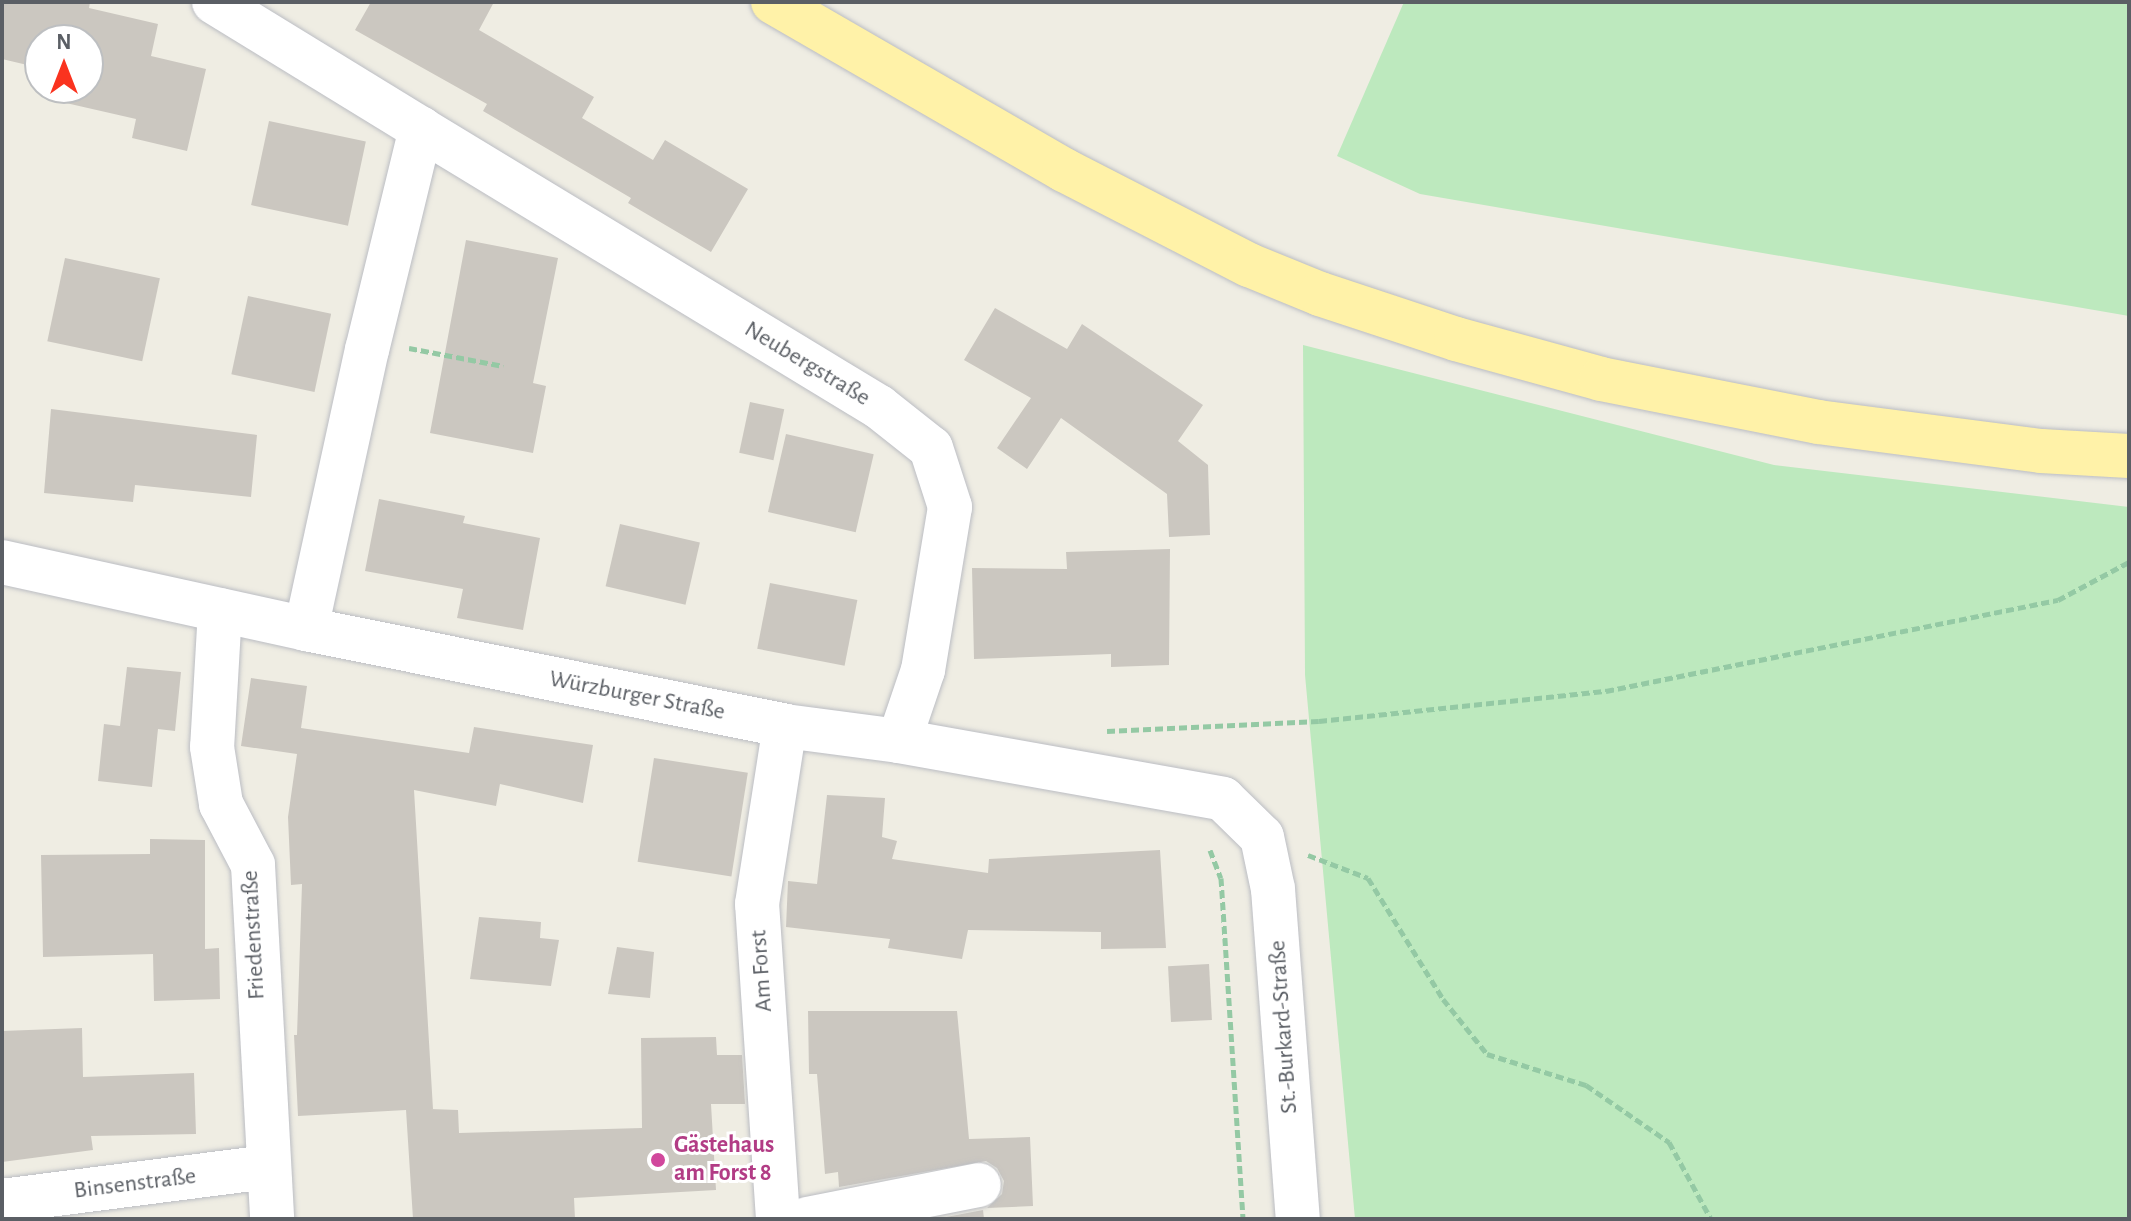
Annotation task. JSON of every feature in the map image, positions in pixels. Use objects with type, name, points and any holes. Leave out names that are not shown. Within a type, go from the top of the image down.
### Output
[{"type":"main road","points":[[773,2],[1064,170],[1249,265],[1320,294],[1456,339],[1601,379],[1818,422],[2041,451],[2129,456]]},
{"type":"street","name":"Neubergstraße","points":[[214,2],[879,407],[931,448],[950,507],[923,670],[899,741]]},
{"type":"street","points":[[306,629],[369,340],[421,129]]},
{"type":"street","name":"Würzburger Straße","points":[[2,562],[306,629],[785,726],[899,741],[1223,799],[1262,837]]},
{"type":"street","name":"Friedenstraße","points":[[220,610],[212,747],[221,804],[253,865],[272,1219]]},
{"type":"street","name":"Am Forst","points":[[778,1219],[757,904],[785,726]]},
{"type":"street","name":"St.-Burkard-Straße","points":[[1262,837],[1273,889],[1298,1219]]},
{"type":"street","name":"Binsenstraße","points":[[2,1201],[267,1167]]},
{"type":"street","points":[[807,1219],[979,1185]]},
{"type":"path","points":[[369,340],[503,366]]},
{"type":"path","points":[[1101,732],[1319,721],[1606,691],[2058,600],[2129,562]]},
{"type":"path","points":[[1189,793],[1221,878],[1243,1219]]},
{"type":"path","points":[[1262,837],[1368,878],[1443,999],[1487,1054],[1586,1085],[1669,1142],[1711,1219]]},
{"type":"green space","points":[[1404,2],[2129,2],[2129,316],[1420,194],[1337,156]]},
{"type":"green space","points":[[1303,345],[1774,465],[2129,507],[2129,1219],[1355,1219],[1305,675]]},
{"type":"building","points":[[2,2],[90,2],[89,8],[158,24],[151,56],[206,69],[187,151],[132,138],[136,119],[70,104],[104,104],[104,24],[24,24],[24,64],[2,59]]},
{"type":"building","points":[[371,2],[494,2],[479,30],[594,97],[582,118],[653,160],[665,140],[748,189],[711,252],[628,203],[631,198],[483,111],[487,104],[355,30]]},
{"type":"building","points":[[269,121],[366,142],[348,226],[251,205]]},
{"type":"building","points":[[466,240],[558,258],[533,383],[546,386],[533,453],[430,433]]},
{"type":"building","points":[[65,258],[160,278],[142,361],[47,341]]},
{"type":"building","points":[[248,296],[331,314],[315,392],[231,374]]},
{"type":"building","points":[[995,308],[1067,349],[1082,324],[1203,405],[1178,441],[1208,465],[1210,535],[1169,537],[1167,494],[1061,418],[1027,469],[997,448],[1031,398],[964,360]]},
{"type":"building","points":[[750,402],[784,409],[773,460],[739,453]]},
{"type":"building","points":[[51,409],[257,435],[251,497],[135,485],[133,502],[44,493]]},
{"type":"building","points":[[786,434],[874,454],[856,532],[768,512]]},
{"type":"building","points":[[379,499],[465,516],[463,523],[540,538],[523,630],[457,618],[463,589],[365,571]]},
{"type":"building","points":[[620,524],[700,542],[686,605],[606,586]]},
{"type":"building","points":[[1170,549],[1169,665],[1111,667],[1111,654],[974,659],[972,568],[1067,569],[1066,552]]},
{"type":"building","points":[[770,583],[857,600],[845,666],[757,649]]},
{"type":"building","points":[[127,667],[181,672],[175,731],[158,729],[152,787],[98,781],[104,724],[120,726]]},
{"type":"building","points":[[251,678],[307,686],[301,728],[469,753],[474,727],[593,745],[583,803],[500,784],[496,806],[414,790],[433,1109],[430,1109],[458,1110],[459,1133],[642,1128],[641,1038],[716,1037],[717,1055],[742,1055],[745,1104],[711,1104],[716,1190],[574,1198],[575,1219],[413,1219],[406,1110],[298,1116],[294,1035],[297,1035],[302,884],[291,885],[288,817],[297,754],[241,746]]},
{"type":"building","points":[[654,758],[748,773],[731,877],[638,862]]},
{"type":"building","points":[[827,795],[885,798],[882,837],[897,841],[892,859],[988,873],[989,859],[1160,850],[1166,948],[1101,949],[1101,932],[968,930],[962,959],[888,948],[890,939],[786,927],[788,881],[817,884]]},
{"type":"building","points":[[150,839],[205,840],[205,949],[219,948],[220,999],[154,1001],[153,954],[43,957],[41,855],[150,854]]},
{"type":"building","points":[[479,917],[541,922],[540,938],[559,940],[551,986],[470,979]]},
{"type":"building","points":[[617,947],[654,952],[650,998],[608,994]]},
{"type":"building","points":[[1209,964],[1212,1020],[1171,1022],[1168,966]]},
{"type":"building","points":[[808,1011],[957,1011],[969,1139],[1030,1137],[1033,1206],[987,1208],[1002,1194],[1004,1181],[997,1168],[986,1161],[839,1187],[838,1172],[825,1174],[817,1074],[809,1074]]},
{"type":"building","points":[[82,1028],[83,1077],[194,1073],[196,1134],[91,1136],[93,1150],[2,1162],[2,1031]]},
{"type":"building","points":[[983,1210],[984,1219],[936,1219]]},
{"type":"place","name":"Gästehaus am Forst 8","points":[[658,1160]]}]
